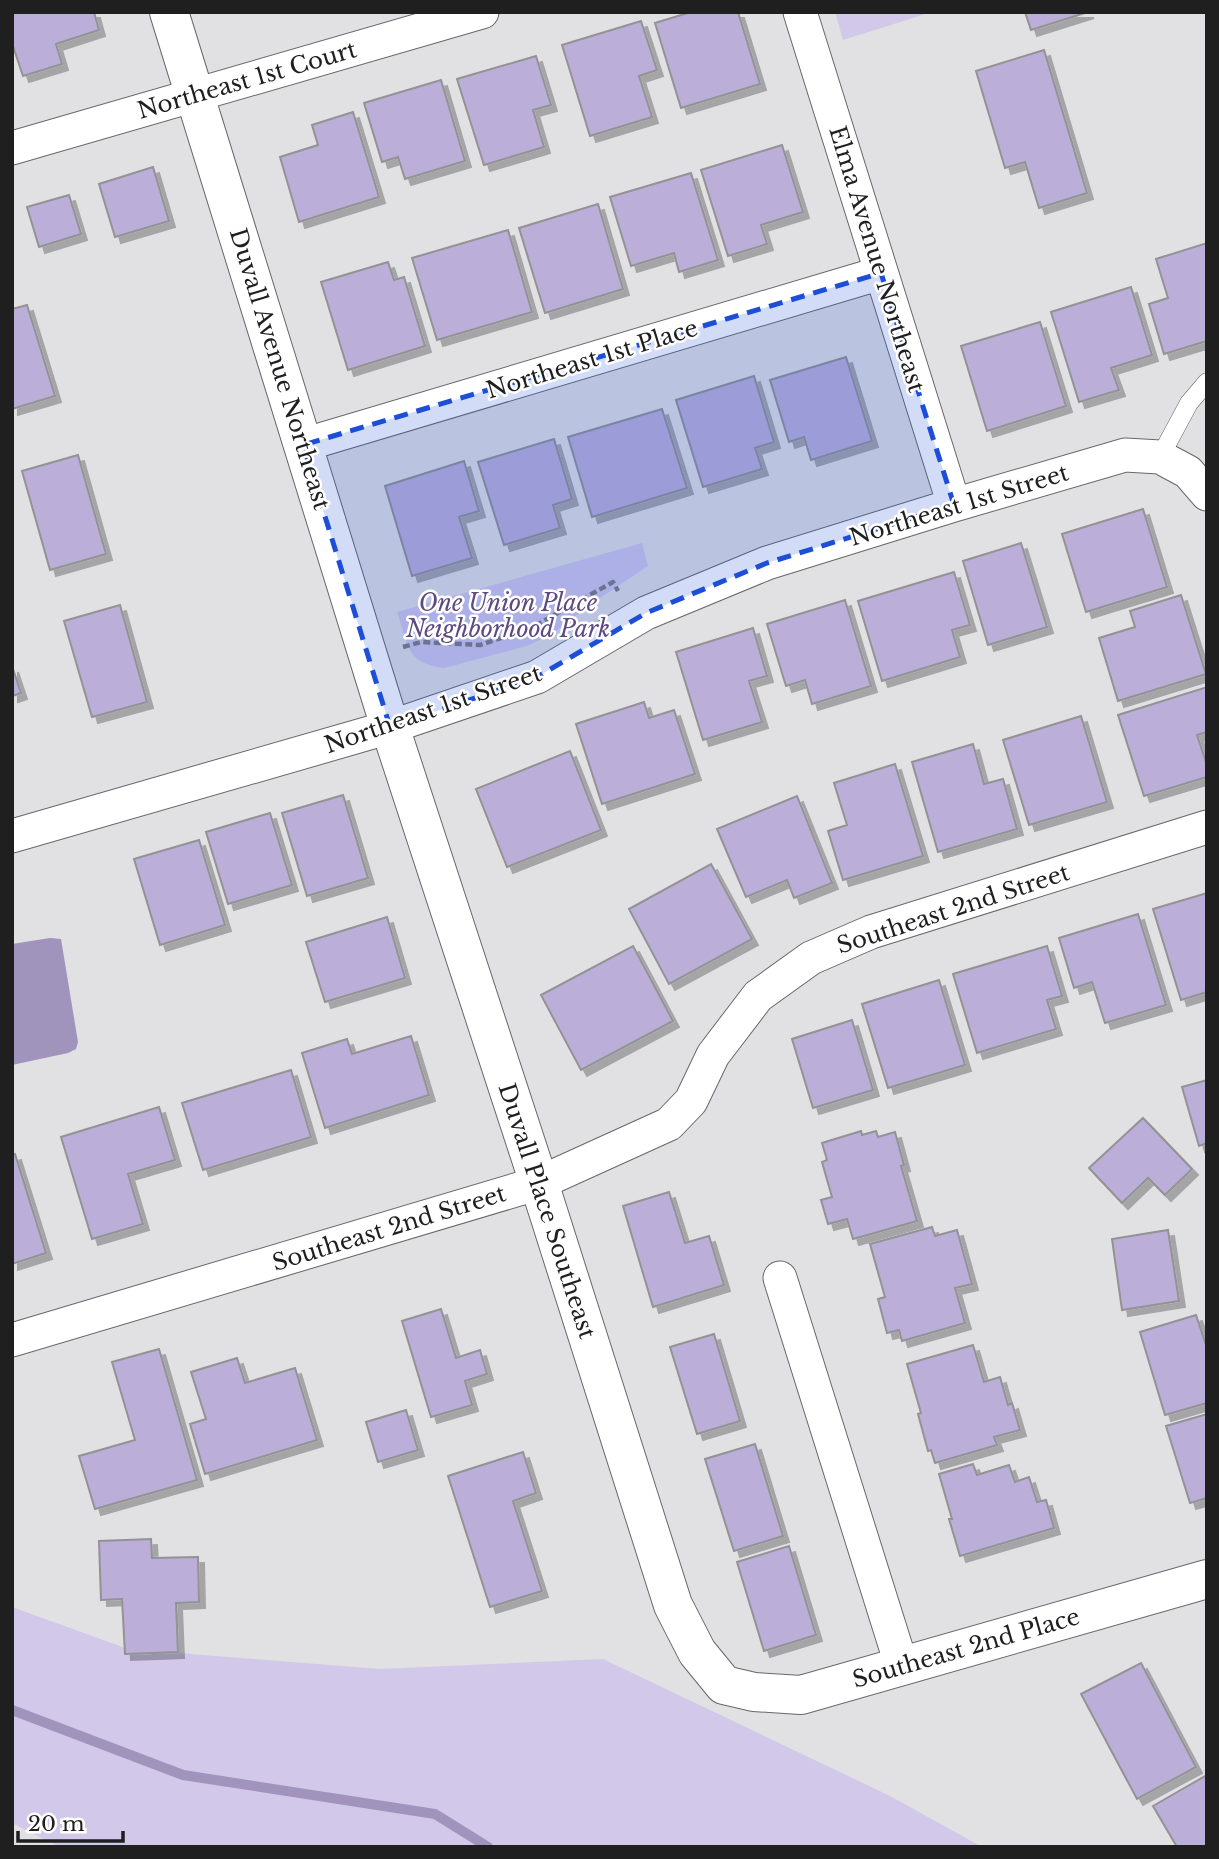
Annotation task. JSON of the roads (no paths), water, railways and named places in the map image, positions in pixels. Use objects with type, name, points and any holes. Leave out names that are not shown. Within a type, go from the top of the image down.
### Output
[{"type":"street","name":"Duvall Avenue Northeast","points":[[169,12],[390,727]]},
{"type":"street","name":"Northeast 1st Court","points":[[12,148],[482,12]]},
{"type":"street","name":"Elma Avenue Northeast","points":[[800,12],[954,505]]},
{"type":"street","name":"Northeast 1st Place","points":[[303,445],[881,273]]},
{"type":"street","name":"Northeast 1st Street","points":[[12,836],[390,727],[537,677],[646,613],[767,563],[1125,455],[1160,457]]},
{"type":"street","points":[[1160,457],[1188,472],[1207,494]]},
{"type":"street","name":"Duvall Place Southeast","points":[[390,727],[673,1605],[697,1652],[724,1685]]},
{"type":"street","name":"Southeast 2nd Street","points":[[12,1340],[539,1183],[669,1124],[691,1101],[713,1055],[758,996],[811,958],[871,932],[1207,827]]},
{"type":"street","points":[[780,1278],[902,1667]]},
{"type":"street","name":"Southeast 2nd Place","points":[[724,1685],[754,1692],[801,1695],[1203,1588]]},
{"type":"lane","points":[[1160,457],[1189,403],[1207,382]]},
{"type":"waterway","points":[[12,1710],[183,1775],[435,1814],[488,1847]]},
{"type":"park label","name":"One Union Place Neighborhood Park","points":[[508,616]]}]
